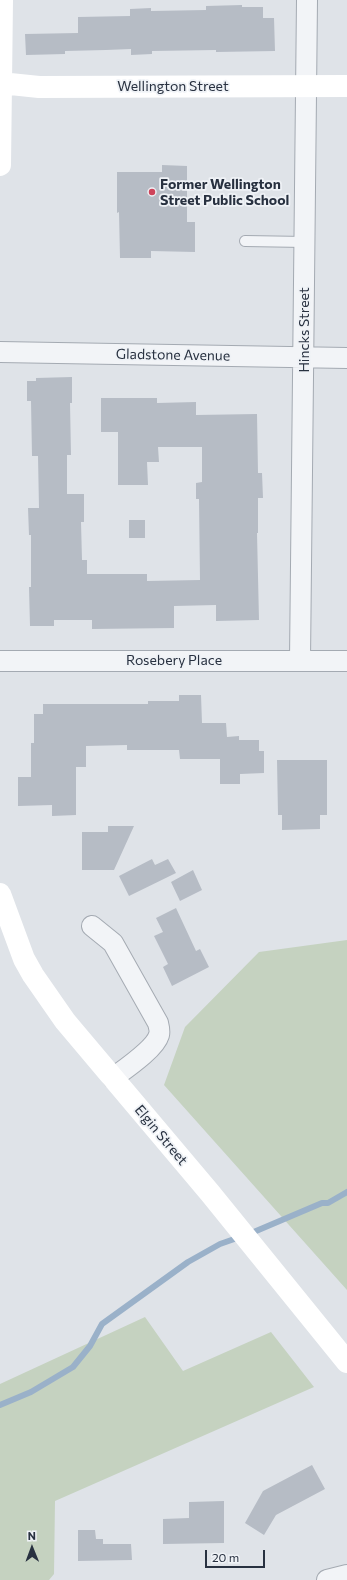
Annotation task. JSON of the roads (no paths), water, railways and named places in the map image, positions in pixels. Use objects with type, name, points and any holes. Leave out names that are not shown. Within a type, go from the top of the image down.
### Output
[{"type":"street","points":[[0,165],[2,0]]},
{"type":"street","name":"Hincks Street","points":[[300,660],[307,0]]},
{"type":"street","name":"Wellington Street","points":[[1,83],[39,87],[347,86]]},
{"type":"street","name":"Gladstone Avenue","points":[[0,352],[347,358]]},
{"type":"street","name":"Rosebery Place","points":[[0,661],[347,661]]},
{"type":"street","name":"Elgin Street","points":[[0,894],[24,959],[33,975],[65,1020],[210,1193],[347,1362]]},
{"type":"street","points":[[92,926],[113,943],[158,1023],[160,1034],[156,1043],[113,1078]]},
{"type":"street","points":[[328,1580],[347,1575]]},
{"type":"lane","points":[[244,241],[305,242]]},
{"type":"waterway","points":[[249,1234],[322,1203],[328,1203],[347,1192]]},
{"type":"waterway","points":[[0,1405],[31,1392],[73,1367],[90,1346],[102,1324],[188,1262],[220,1244],[240,1237]]},
{"type":"place","name":"Former Wellington Street Public School","points":[[152,192]]}]
